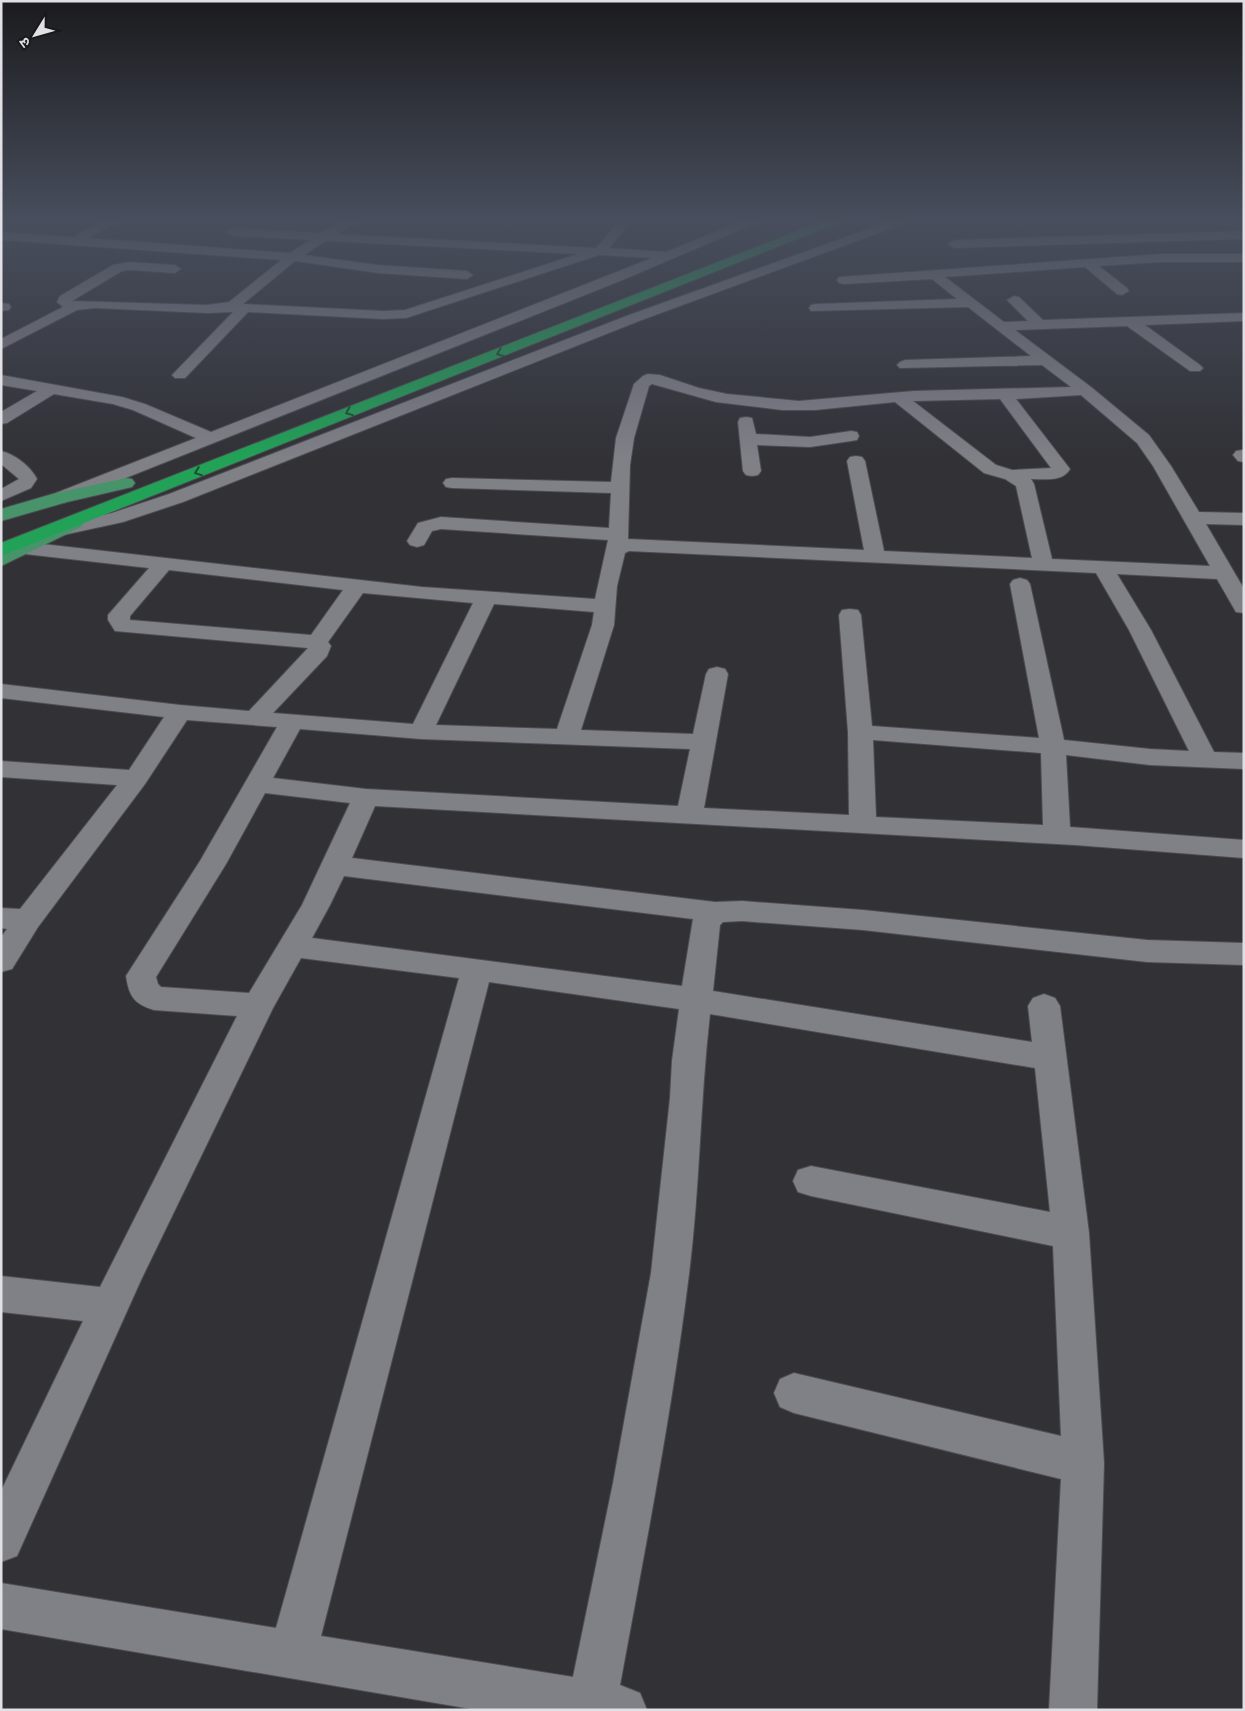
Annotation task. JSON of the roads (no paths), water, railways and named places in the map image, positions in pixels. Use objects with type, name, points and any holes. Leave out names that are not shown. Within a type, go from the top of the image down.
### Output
[{"type":"highway","points":[[1,531],[602,299]]},
{"type":"highway","points":[[1,550],[635,299]]},
{"type":"main road","points":[[1,515],[63,497],[126,483]]},
{"type":"main road","points":[[1,560],[107,507]]},
{"type":"street","points":[[69,299],[64,302],[74,306]]},
{"type":"street","points":[[224,307],[241,299]]},
{"type":"street","points":[[1,345],[74,306],[84,304],[224,307],[383,315],[406,314],[453,299]]},
{"type":"street","points":[[63,497],[560,299]]},
{"type":"street","points":[[63,529],[116,518],[160,504],[687,299]]},
{"type":"street","points":[[966,299],[1084,390],[1143,440],[1162,466],[1224,573],[1241,597]]},
{"type":"street","points":[[1014,300],[1039,324]]},
{"type":"street","points":[[816,308],[972,303]]},
{"type":"street","points":[[180,375],[244,308]]},
{"type":"street","points":[[1000,326],[1244,317]]},
{"type":"street","points":[[1130,321],[1195,368]]},
{"type":"street","points":[[905,365],[1044,360]]},
{"type":"street","points":[[566,736],[603,624],[618,542],[620,465],[625,438],[644,381],[655,379],[694,392],[783,406],[818,406],[898,397],[1059,393],[1084,390]]},
{"type":"street","points":[[1,380],[100,396],[129,403],[209,438]]},
{"type":"street","points":[[1,419],[53,388]]},
{"type":"street","points":[[1005,394],[1061,468],[1060,472],[1055,473],[1011,475]]},
{"type":"street","points":[[898,397],[984,464],[1020,479],[1025,484],[1035,523],[1042,565]]},
{"type":"street","points":[[743,400],[752,471]]},
{"type":"street","points":[[748,439],[810,442],[851,436]]},
{"type":"street","points":[[1,456],[25,473],[28,479],[25,484],[1,496]]},
{"type":"street","points":[[856,461],[874,555]]},
{"type":"street","points":[[452,483],[620,488]]},
{"type":"street","points":[[1193,518],[1244,519]]},
{"type":"street","points":[[418,541],[425,527],[441,523],[618,542],[627,545],[874,555],[1224,573]]},
{"type":"street","points":[[25,548],[357,586],[486,598],[605,606]]},
{"type":"street","points":[[165,564],[120,615],[119,620],[123,626],[316,642],[320,646],[319,651],[256,717]]},
{"type":"street","points":[[1103,567],[1140,630],[1206,760]]},
{"type":"street","points":[[1020,584],[1053,746],[1057,835]]},
{"type":"street","points":[[316,642],[357,586]]},
{"type":"street","points":[[421,732],[486,598]]},
{"type":"street","points":[[850,615],[860,732],[863,825]]},
{"type":"street","points":[[689,816],[717,674]]},
{"type":"street","points":[[1,691],[180,712],[421,732],[704,742]]},
{"type":"street","points":[[1,961],[15,919],[136,778],[180,712]]},
{"type":"street","points":[[258,1006],[154,998],[143,989],[141,976],[212,864],[293,720]]},
{"type":"street","points":[[860,732],[1053,746],[1150,757],[1244,761]]},
{"type":"street","points":[[1,769],[136,778]]},
{"type":"street","points":[[258,784],[366,796],[488,805],[1057,835],[1244,849]]},
{"type":"street","points":[[1,1540],[110,1306],[258,1006],[316,905],[366,796]]},
{"type":"street","points":[[334,865],[715,912],[742,911],[862,920],[1147,951],[1244,954]]},
{"type":"street","points":[[1,1606],[608,1708],[635,1482],[670,1273],[687,1098],[688,1061],[706,922],[715,912]]},
{"type":"street","points":[[292,946],[477,969],[697,1000],[1050,1058]]},
{"type":"street","points":[[292,1655],[477,969]]},
{"type":"street","points":[[1044,1006],[1071,1233],[1083,1463],[1073,1710]]},
{"type":"street","points":[[812,1181],[1071,1233]]},
{"type":"street","points":[[1,1294],[110,1306]]},
{"type":"street","points":[[794,1393],[1083,1463]]}]
